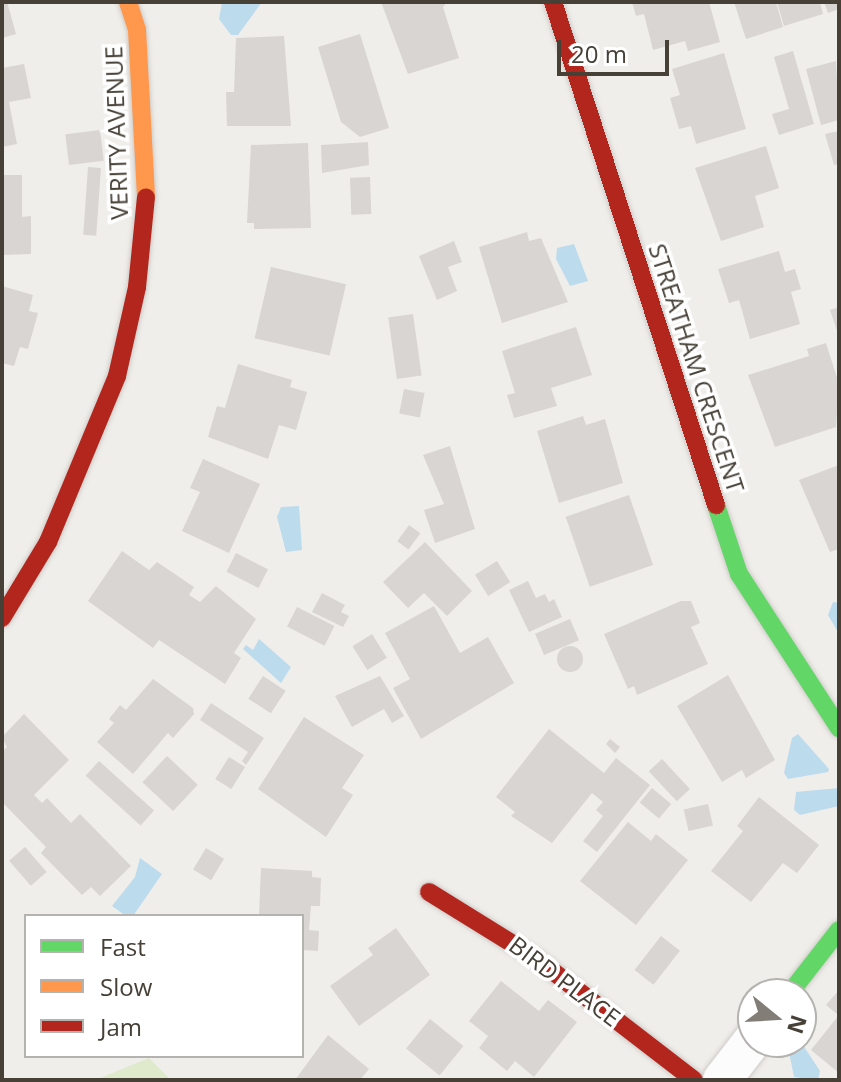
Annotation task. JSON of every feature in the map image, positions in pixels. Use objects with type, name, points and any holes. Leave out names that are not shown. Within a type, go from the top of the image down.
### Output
[{"type":"street","name":"VERITY AVENUE","points":[[2,618],[48,542],[88,456],[117,376],[137,287],[147,191],[138,44],[128,2]]},
{"type":"street","name":"STREATHAM CRESCENT","points":[[553,2],[739,574],[839,728]]},
{"type":"street","name":"BIRD PLACE","points":[[429,892],[537,959],[694,1080]]},
{"type":"street","points":[[802,978],[839,930]]},
{"type":"street","points":[[722,1080],[739,1058]]},
{"type":"green space","points":[[149,1058],[171,1080],[95,1080]]},
{"type":"water","points":[[222,2],[262,2],[238,35],[231,35],[219,19]]},
{"type":"water","points":[[574,244],[588,281],[570,286],[556,259],[557,248]]},
{"type":"water","points":[[299,506],[302,550],[286,552],[277,517],[281,507]]},
{"type":"water","points":[[833,602],[839,603],[839,634],[828,615]]},
{"type":"water","points":[[259,639],[291,667],[281,683],[243,649],[246,645],[253,650]]},
{"type":"water","points":[[798,734],[829,769],[828,772],[788,779],[784,773],[792,738]]},
{"type":"water","points":[[839,788],[839,806],[800,815],[794,810],[796,792]]},
{"type":"water","points":[[140,858],[162,874],[134,914],[123,914],[112,906],[135,877]]},
{"type":"water","points":[[790,1058],[811,1058],[820,1071],[818,1080],[794,1077]]},
{"type":"building","points":[[2,2],[7,2],[16,34],[2,38]]},
{"type":"building","points":[[381,2],[447,2],[443,7],[459,58],[408,74]]},
{"type":"building","points":[[632,2],[709,2],[720,42],[688,51],[685,41],[653,50],[644,14],[636,16]]},
{"type":"building","points":[[734,2],[776,2],[783,27],[746,39]]},
{"type":"building","points":[[777,2],[820,2],[823,14],[784,26]]},
{"type":"building","points":[[824,2],[839,2],[839,9],[828,13]]},
{"type":"building","points":[[360,34],[389,128],[360,137],[341,122],[318,47]]},
{"type":"building","points":[[284,36],[291,126],[227,126],[226,92],[234,92],[236,38]]},
{"type":"building","points":[[793,51],[814,124],[779,135],[772,114],[789,109],[774,57]]},
{"type":"building","points":[[724,53],[746,129],[696,144],[691,126],[679,129],[670,98],[680,95],[672,69]]},
{"type":"building","points":[[836,61],[839,120],[821,125],[806,69]]},
{"type":"building","points":[[24,64],[31,98],[9,102],[17,144],[2,147],[2,68]]},
{"type":"building","points":[[100,130],[104,161],[69,165],[65,134]]},
{"type":"building","points":[[839,131],[839,164],[834,165],[825,134]]},
{"type":"building","points":[[368,142],[369,165],[322,173],[321,145]]},
{"type":"building","points":[[308,143],[311,228],[254,229],[254,223],[247,223],[251,145]]},
{"type":"building","points":[[766,146],[779,188],[755,196],[764,227],[721,241],[695,168]]},
{"type":"building","points":[[88,167],[101,168],[96,236],[83,235]]},
{"type":"building","points":[[2,175],[22,175],[22,217],[31,216],[31,254],[2,255]]},
{"type":"building","points":[[370,177],[371,214],[351,215],[350,178]]},
{"type":"building","points":[[527,232],[529,241],[541,238],[568,302],[502,323],[479,247]]},
{"type":"building","points":[[454,241],[462,262],[448,267],[457,291],[437,300],[419,256]]},
{"type":"building","points":[[779,251],[785,272],[795,269],[801,289],[791,292],[800,324],[750,339],[739,300],[729,303],[718,269]]},
{"type":"building","points":[[271,267],[346,284],[330,355],[255,338]]},
{"type":"building","points":[[2,286],[33,295],[29,311],[38,313],[28,349],[20,347],[14,366],[2,363]]},
{"type":"building","points":[[839,307],[839,333],[838,334],[830,310]]},
{"type":"building","points":[[413,314],[422,375],[397,379],[388,317]]},
{"type":"building","points":[[576,327],[592,375],[551,388],[557,406],[514,418],[507,395],[515,393],[502,351]]},
{"type":"building","points":[[826,343],[839,384],[836,427],[775,447],[748,375],[809,356],[807,349]]},
{"type":"building","points":[[238,364],[292,380],[290,387],[307,392],[296,430],[279,425],[268,459],[208,437],[217,406],[225,408]]},
{"type":"building","points":[[404,389],[425,393],[420,418],[399,414]]},
{"type":"building","points":[[583,416],[586,425],[605,419],[623,483],[559,503],[537,431]]},
{"type":"building","points":[[450,446],[475,529],[435,543],[424,510],[444,504],[423,455]]},
{"type":"building","points":[[203,459],[260,484],[229,553],[182,531],[200,492],[190,488]]},
{"type":"building","points":[[839,465],[839,549],[830,552],[799,480]]},
{"type":"building","points":[[629,495],[653,565],[590,587],[566,517]]},
{"type":"building","points":[[409,525],[420,533],[409,549],[397,541]]},
{"type":"building","points":[[425,542],[472,591],[447,616],[424,593],[408,608],[383,582]]},
{"type":"building","points":[[122,551],[149,570],[157,562],[194,587],[189,595],[200,602],[216,586],[256,619],[234,653],[241,658],[225,684],[159,640],[153,648],[88,601]]},
{"type":"building","points":[[236,553],[268,569],[259,588],[226,572]]},
{"type":"building","points":[[497,561],[510,582],[488,596],[475,575]]},
{"type":"building","points":[[528,581],[536,598],[545,594],[549,602],[554,599],[562,617],[529,632],[509,590]]},
{"type":"building","points":[[322,593],[345,605],[341,612],[349,616],[343,627],[312,612]]},
{"type":"building","points":[[681,601],[691,601],[700,623],[691,627],[708,664],[637,695],[634,686],[628,689],[604,634]]},
{"type":"building","points":[[434,606],[460,653],[488,637],[514,683],[421,739],[393,688],[410,679],[385,633]]},
{"type":"building","points":[[297,607],[334,626],[324,646],[287,627]]},
{"type":"building","points":[[570,619],[579,640],[544,655],[535,634]]},
{"type":"building","points":[[372,634],[387,658],[367,670],[352,646]]},
{"type":"building","points":[[570,646],[579,650],[583,659],[579,668],[570,672],[561,668],[557,659],[561,650]]},
{"type":"building","points":[[728,675],[775,760],[746,778],[742,770],[722,782],[677,706]]},
{"type":"building","points":[[263,676],[286,691],[271,713],[248,699]]},
{"type":"building","points":[[380,676],[404,716],[392,723],[384,709],[352,727],[335,696]]},
{"type":"building","points":[[153,679],[193,708],[194,714],[173,738],[168,733],[133,774],[97,742],[114,723],[109,719],[120,705],[126,710]]},
{"type":"building","points":[[211,703],[264,738],[246,765],[242,761],[248,752],[200,720]]},
{"type":"building","points":[[24,714],[69,760],[34,795],[42,803],[47,798],[71,823],[80,814],[131,866],[100,896],[91,887],[82,895],[41,853],[46,847],[2,802],[2,752],[7,747],[2,737]]},
{"type":"building","points":[[304,717],[364,755],[342,788],[353,795],[326,837],[258,789]]},
{"type":"building","points":[[549,729],[604,773],[616,758],[650,785],[597,852],[583,841],[603,816],[596,810],[603,802],[592,793],[552,843],[511,816],[515,812],[496,797]]},
{"type":"building","points":[[610,739],[620,747],[615,753],[606,744]]},
{"type":"building","points":[[167,756],[198,785],[173,811],[142,782]]},
{"type":"building","points":[[229,757],[245,767],[231,789],[215,779]]},
{"type":"building","points":[[662,759],[690,789],[677,801],[649,771]]},
{"type":"building","points":[[99,761],[154,811],[141,825],[86,776]]},
{"type":"building","points":[[652,788],[671,804],[659,819],[640,803]]},
{"type":"building","points":[[759,797],[819,845],[797,873],[783,863],[751,902],[711,871],[743,831],[737,826]]},
{"type":"building","points":[[708,804],[713,825],[689,831],[684,810]]},
{"type":"building","points":[[628,822],[651,841],[656,834],[688,860],[636,925],[580,881]]},
{"type":"building","points":[[25,847],[47,872],[31,886],[9,861]]},
{"type":"building","points":[[206,848],[224,859],[211,880],[193,869]]},
{"type":"building","points":[[261,868],[312,871],[312,877],[321,878],[320,906],[311,906],[309,930],[319,931],[318,951],[304,950],[304,914],[259,914]]},
{"type":"building","points":[[396,928],[430,975],[359,1026],[330,986],[373,955],[368,948]]},
{"type":"building","points":[[661,936],[680,951],[653,985],[635,970]]},
{"type":"building","points":[[501,981],[539,1011],[548,1000],[577,1022],[534,1077],[515,1061],[507,1071],[479,1048],[488,1036],[469,1021]]},
{"type":"building","points":[[839,990],[839,1012],[837,1014],[826,1005]]},
{"type":"building","points":[[839,1015],[839,1073],[817,1055],[817,1042]]},
{"type":"building","points":[[430,1019],[463,1046],[440,1076],[406,1049]]},
{"type":"building","points":[[328,1035],[369,1069],[360,1080],[295,1080]]},
{"type":"traffic: fast","points":[[716,505],[739,574],[839,728]]},
{"type":"traffic: fast","points":[[802,978],[839,930]]},
{"type":"traffic: slow","points":[[128,2],[137,30],[146,197]]},
{"type":"traffic: jam","points":[[553,2],[716,505]]},
{"type":"traffic: jam","points":[[2,618],[48,542],[117,376],[137,287],[146,197]]},
{"type":"traffic: jam","points":[[429,892],[537,959],[694,1080]]}]
